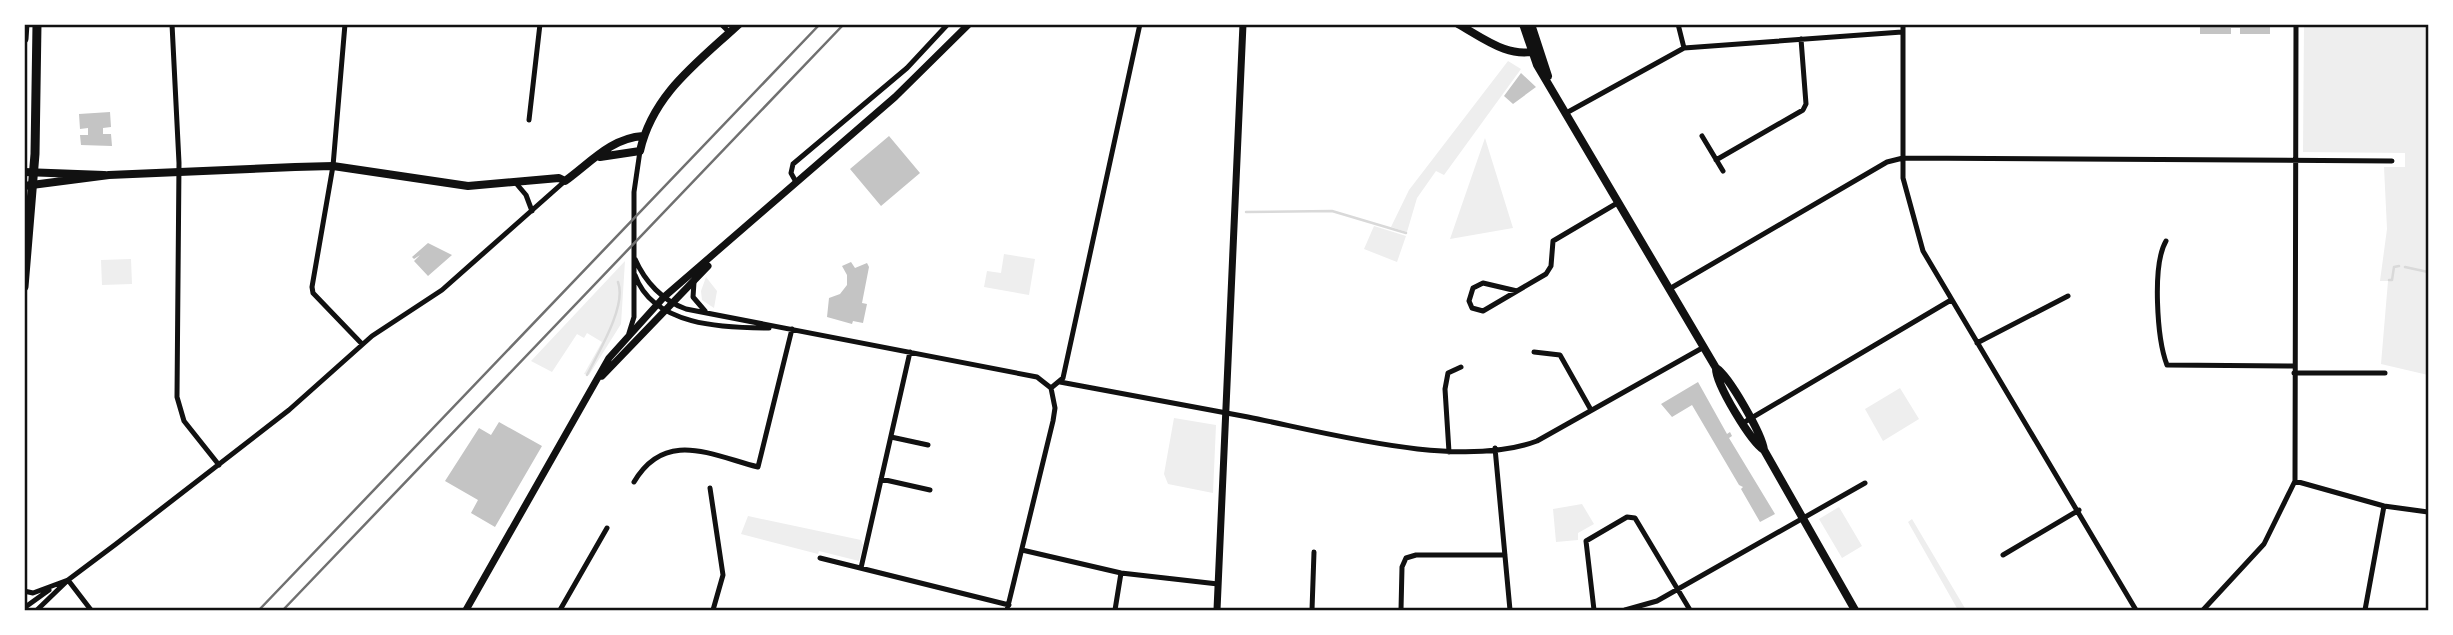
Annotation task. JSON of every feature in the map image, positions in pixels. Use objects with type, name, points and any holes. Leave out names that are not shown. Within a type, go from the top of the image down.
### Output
[{"type":"main road","points":[[24,39],[25,24]]},
{"type":"main road","points":[[24,288],[37,24]]},
{"type":"main road","points":[[597,158],[639,151],[643,136],[664,95],[739,24]]},
{"type":"main road","points":[[1458,24],[1512,53],[1536,51]]},
{"type":"main road","points":[[1523,24],[1551,86],[1716,368],[1725,377],[1746,421],[1856,609]]},
{"type":"main road","points":[[1531,24],[1536,51]]},
{"type":"main road","points":[[29,172],[107,175],[333,166],[468,186],[559,178],[565,181],[597,158],[608,146],[622,138],[643,136]]},
{"type":"main road","points":[[29,186],[107,175]]},
{"type":"street","points":[[172,24],[180,259],[177,397],[184,421],[219,465]]},
{"type":"street","points":[[345,24],[333,166],[312,287],[313,293],[362,344]]},
{"type":"street","points":[[529,120],[540,24]]},
{"type":"street","points":[[722,24],[730,33]]},
{"type":"street","points":[[796,182],[791,173],[793,164],[906,68],[948,24]]},
{"type":"street","points":[[466,611],[609,358],[629,333],[656,304],[895,97],[969,24]]},
{"type":"street","points":[[1051,388],[1060,382],[1140,24]]},
{"type":"street","points":[[1217,611],[1243,24]]},
{"type":"street","points":[[1678,24],[1684,48]]},
{"type":"street","points":[[1903,24],[1903,178],[1923,251],[2079,510],[2136,611]]},
{"type":"street","points":[[2203,611],[2264,544],[2294,481],[2296,24]]},
{"type":"street","points":[[1568,112],[1684,48],[1902,33]]},
{"type":"street","points":[[1716,160],[1803,110],[1806,104],[1801,39]]},
{"type":"street","points":[[1702,136],[1723,171]]},
{"type":"street","points":[[629,333],[634,317],[634,192],[639,151]]},
{"type":"street","points":[[1671,288],[1886,162],[1903,158],[2392,161]]},
{"type":"street","points":[[37,611],[68,580],[289,410],[362,344],[395,318],[442,290],[565,181]]},
{"type":"street","points":[[515,182],[526,195],[532,211]]},
{"type":"street","points":[[1517,292],[1483,282],[1473,288],[1469,301],[1472,308],[1483,311],[1517,292],[1546,274],[1551,266],[1553,241],[1619,202]]},
{"type":"street","points":[[2166,241],[2159,252],[2159,324],[2167,365],[2385,373]]},
{"type":"street","points":[[597,380],[725,247]]},
{"type":"street","points":[[635,259],[641,272],[673,303],[708,313],[1037,377],[1051,388],[1055,408],[1053,421],[1008,608],[820,558]]},
{"type":"street","points":[[634,272],[640,288],[656,304],[681,318],[740,328],[783,328]]},
{"type":"street","points":[[694,282],[693,297],[708,313]]},
{"type":"street","points":[[1977,343],[2068,296]]},
{"type":"street","points":[[1746,421],[1951,300]]},
{"type":"street","points":[[634,482],[648,462],[673,449],[688,449],[758,467],[792,329]]},
{"type":"street","points":[[1060,382],[1377,442],[1450,452],[1537,442],[1704,346]]},
{"type":"street","points":[[861,568],[910,352]]},
{"type":"street","points":[[1534,352],[1560,355],[1591,410]]},
{"type":"street","points":[[1450,452],[1445,389],[1448,373],[1461,367]]},
{"type":"street","points":[[891,437],[928,445]]},
{"type":"street","points":[[1495,448],[1510,611]]},
{"type":"street","points":[[881,479],[930,490]]},
{"type":"street","points":[[2294,481],[2384,506],[2428,512]]},
{"type":"street","points":[[1625,611],[1657,601],[1865,483]]},
{"type":"street","points":[[710,488],[723,575],[713,611]]},
{"type":"street","points":[[2365,611],[2384,506]]},
{"type":"street","points":[[2003,555],[2079,510]]},
{"type":"street","points":[[1594,611],[1586,541],[1627,517],[1635,518],[1690,611]]},
{"type":"street","points":[[560,611],[607,528]]},
{"type":"street","points":[[1022,551],[1121,573],[1218,584]]},
{"type":"street","points":[[1312,611],[1314,552]]},
{"type":"street","points":[[1401,611],[1402,567],[1406,558],[1416,555],[1505,555]]},
{"type":"street","points":[[1115,611],[1121,573]]},
{"type":"street","points":[[24,591],[33,593],[68,580]]},
{"type":"street","points":[[68,580],[91,611]]},
{"type":"street","points":[[24,608],[51,588]]},
{"type":"shaded area","points":[[2304,25],[2428,25],[2428,375],[2381,364],[2388,281],[2380,281],[2387,229],[2384,167],[2405,167],[2405,153],[2303,152]]},
{"type":"shaded area","points":[[1508,61],[1521,69],[1444,175],[1436,171],[1417,198],[1407,232],[1391,227],[1409,190]]},
{"type":"shaded area","points":[[1485,138],[1513,228],[1450,239]]},
{"type":"shaded area","points":[[1374,226],[1406,236],[1397,262],[1364,249]]},
{"type":"shaded area","points":[[1004,254],[1035,259],[1029,295],[984,287],[987,271],[1001,273]]},
{"type":"shaded area","points":[[131,259],[132,284],[102,285],[101,260]]},
{"type":"shaded area","points":[[625,261],[621,324],[589,375],[584,374],[602,342],[587,333],[584,338],[577,334],[552,372],[531,361]]},
{"type":"shaded area","points":[[706,277],[717,291],[714,308],[702,300],[701,291]]},
{"type":"shaded area","points":[[1900,388],[1919,419],[1883,441],[1865,409]]},
{"type":"shaded area","points":[[1174,418],[1216,425],[1213,493],[1168,484],[1164,474]]},
{"type":"shaded area","points":[[1582,504],[1594,524],[1578,533],[1578,540],[1556,542],[1553,509]]},
{"type":"shaded area","points":[[1839,507],[1862,546],[1842,558],[1819,519]]},
{"type":"shaded area","points":[[748,516],[861,540],[863,545],[859,561],[819,551],[818,554],[741,534]]},
{"type":"shaded area","points":[[1912,519],[1966,610],[1958,610],[1908,522]]},
{"type":"building","points":[[2200,24],[2270,24],[2270,34],[2240,34],[2240,28],[2231,28],[2231,34],[2200,34]]},
{"type":"building","points":[[1521,73],[1536,87],[1513,104],[1504,96]]},
{"type":"building","points":[[110,112],[111,127],[103,128],[103,134],[111,134],[112,146],[81,145],[80,135],[88,135],[88,128],[80,129],[79,114]]},
{"type":"building","points":[[889,136],[920,173],[881,206],[850,169]]},
{"type":"building","points":[[428,243],[452,255],[428,276],[414,261],[420,255],[414,259],[412,257]]},
{"type":"building","points":[[851,262],[855,268],[867,263],[869,267],[862,303],[867,304],[863,323],[853,321],[852,324],[827,317],[829,298],[840,294],[847,285],[847,275],[842,266]]},
{"type":"building","points":[[1698,382],[1727,434],[1730,432],[1732,436],[1729,438],[1775,514],[1760,522],[1741,489],[1743,487],[1739,485],[1692,405],[1672,417],[1661,404]]},
{"type":"building","points":[[499,422],[542,446],[495,527],[471,513],[478,500],[445,481],[479,428],[491,435]]},
{"type":"waterway","points":[[1246,212],[1332,211],[1406,233]]},
{"type":"waterway","points":[[2389,280],[2392,280],[2394,267],[2399,266]]},
{"type":"waterway","points":[[2405,267],[2428,272]]},
{"type":"waterway","points":[[587,375],[615,316],[620,292],[618,282]]},
{"type":"railway","points":[[259,610],[820,24]]},
{"type":"railway","points":[[283,610],[844,24]]}]
